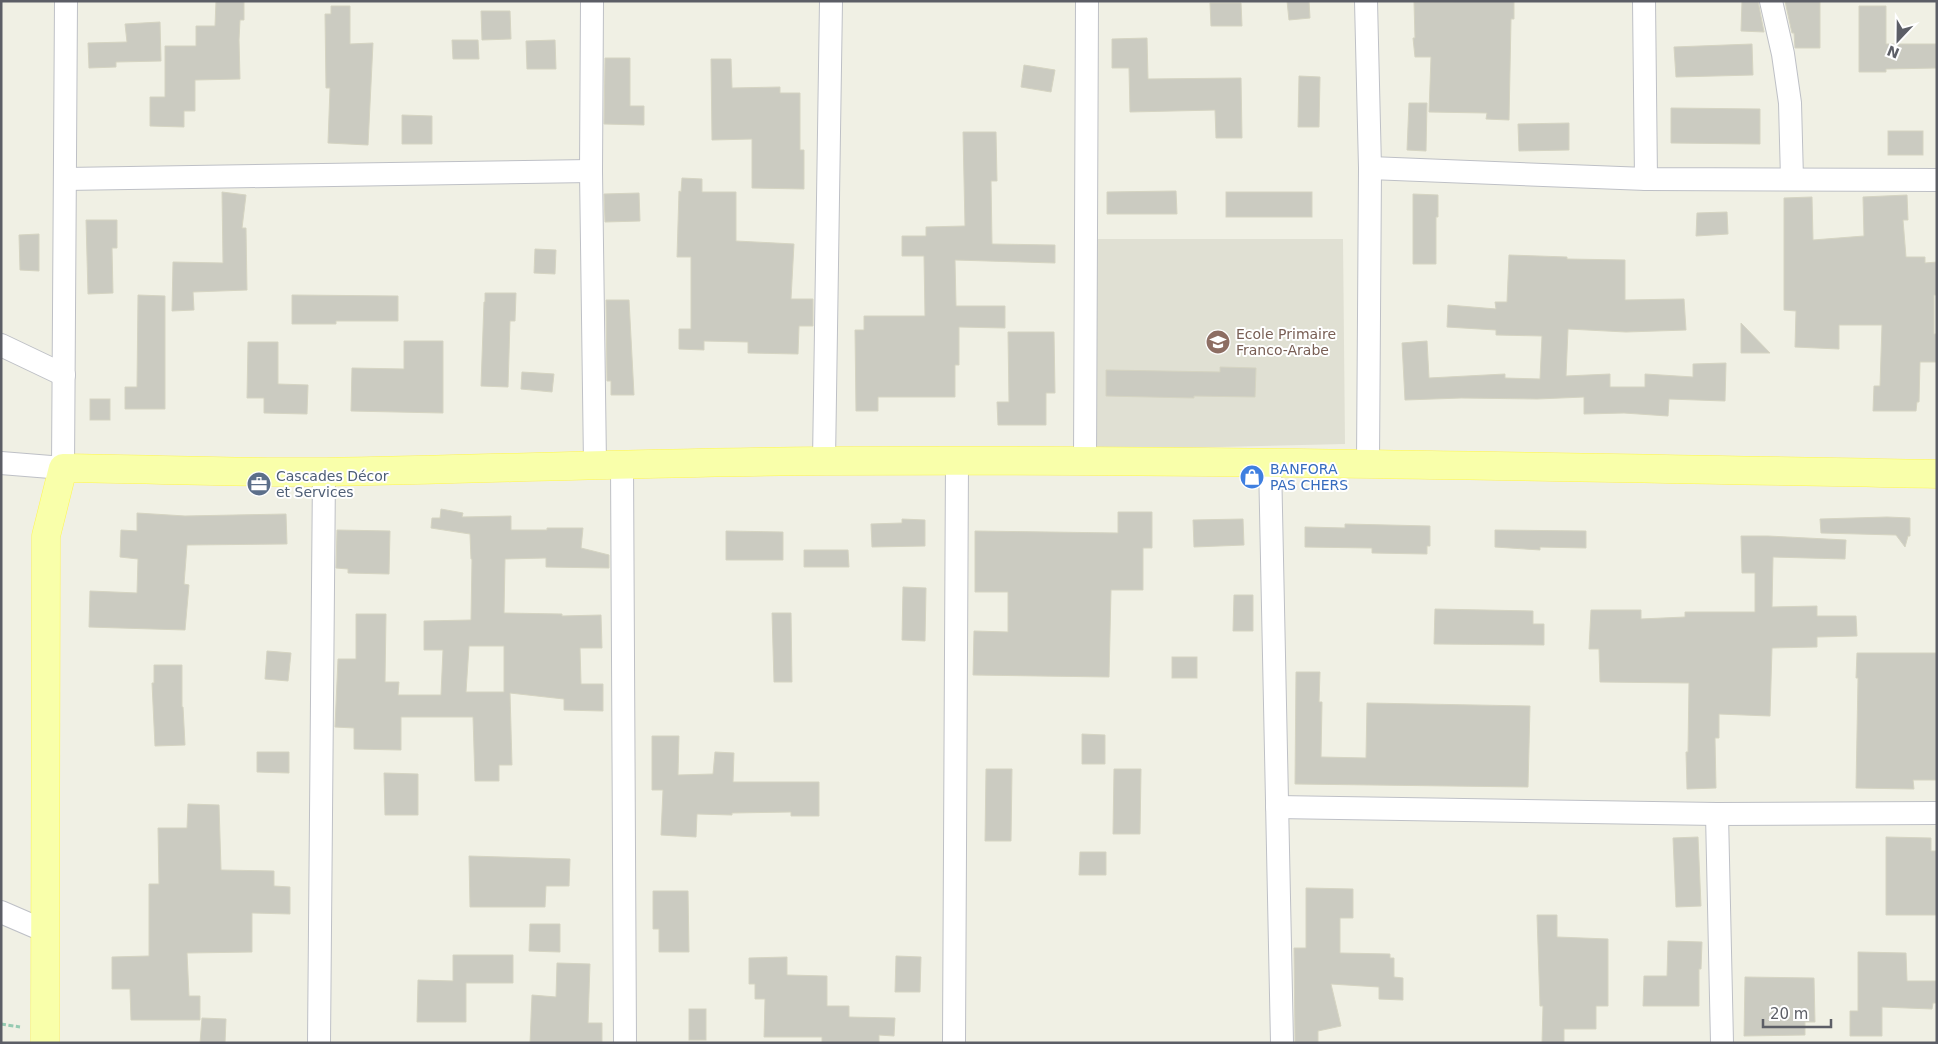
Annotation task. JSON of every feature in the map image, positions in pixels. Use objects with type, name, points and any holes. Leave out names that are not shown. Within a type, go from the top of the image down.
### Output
[{"type":"main road","points":[[45,1043],[46,536],[64,468],[324,472],[595,464],[824,461],[1270,462],[1937,474]]},
{"type":"street","points":[[1,463],[64,468],[66,1]]},
{"type":"street","points":[[592,1],[591,171],[595,464]]},
{"type":"street","points":[[824,461],[831,1]]},
{"type":"street","points":[[1085,462],[1086,1]]},
{"type":"street","points":[[1366,1],[1370,168],[1368,463]]},
{"type":"street","points":[[1644,1],[1646,179]]},
{"type":"street","points":[[1771,1],[1783,54],[1790,104],[1792,179]]},
{"type":"street","points":[[1370,168],[1646,179],[1937,180]]},
{"type":"street","points":[[65,179],[591,171]]},
{"type":"street","points":[[1,345],[64,375]]},
{"type":"street","points":[[954,1043],[957,462]]},
{"type":"street","points":[[1270,462],[1282,1043]]},
{"type":"street","points":[[622,464],[625,1043]]},
{"type":"street","points":[[319,1043],[324,472]]},
{"type":"street","points":[[1277,806],[1717,814],[1937,813]]},
{"type":"street","points":[[1717,814],[1722,1043]]},
{"type":"street","points":[[1,912],[45,931]]},
{"type":"shaded area","name":"Ecole Primaire Franco-Arabe","points":[[1092,239],[1343,239],[1345,444],[1093,450]]},
{"type":"building","points":[[216,1],[244,1],[244,20],[240,20],[240,79],[195,80],[195,111],[184,111],[184,127],[150,126],[150,97],[165,97],[165,46],[196,46],[196,26],[215,26]]},
{"type":"building","points":[[1287,1],[1309,1],[1310,18],[1289,20]]},
{"type":"building","points":[[1514,1],[1514,19],[1511,19],[1509,120],[1486,119],[1487,113],[1429,112],[1431,57],[1415,57],[1413,38],[1415,38],[1414,2]]},
{"type":"building","points":[[1742,1],[1758,1],[1764,32],[1741,31]]},
{"type":"building","points":[[1785,1],[1820,1],[1820,48],[1795,48],[1794,33],[1792,33]]},
{"type":"building","points":[[1210,3],[1241,3],[1242,26],[1211,26]]},
{"type":"building","points":[[331,6],[350,6],[350,44],[373,43],[368,145],[328,143],[330,88],[326,88],[325,14],[331,14]]},
{"type":"building","points":[[1859,6],[1886,6],[1886,44],[1936,44],[1936,68],[1886,69],[1886,72],[1859,72]]},
{"type":"building","points":[[481,11],[510,11],[511,39],[482,40]]},
{"type":"building","points":[[160,22],[161,61],[116,62],[116,67],[89,68],[88,43],[127,42],[125,24]]},
{"type":"building","points":[[1147,38],[1148,79],[1241,78],[1242,138],[1216,138],[1215,110],[1130,112],[1129,68],[1112,68],[1112,39]]},
{"type":"building","points":[[452,40],[478,40],[479,59],[453,59]]},
{"type":"building","points":[[555,40],[556,69],[527,69],[526,41]]},
{"type":"building","points":[[1752,44],[1753,75],[1676,77],[1674,47]]},
{"type":"building","points":[[605,58],[630,58],[630,106],[644,106],[644,125],[604,124]]},
{"type":"building","points":[[711,59],[731,59],[732,88],[780,87],[780,93],[800,93],[800,150],[804,150],[804,189],[752,188],[752,139],[712,140]]},
{"type":"building","points":[[1024,65],[1055,70],[1051,92],[1021,87]]},
{"type":"building","points":[[1299,76],[1320,77],[1319,127],[1298,127]]},
{"type":"building","points":[[1409,103],[1427,103],[1426,151],[1407,150]]},
{"type":"building","points":[[1671,108],[1760,109],[1760,144],[1671,143]]},
{"type":"building","points":[[402,115],[432,116],[432,144],[402,144]]},
{"type":"building","points":[[1569,123],[1569,150],[1519,151],[1518,124]]},
{"type":"building","points":[[1888,131],[1923,131],[1923,155],[1888,155]]},
{"type":"building","points":[[963,132],[996,132],[997,181],[991,181],[992,244],[1055,245],[1055,263],[955,260],[956,306],[1005,306],[1005,328],[959,327],[959,365],[955,365],[955,397],[878,397],[878,411],[856,411],[855,330],[864,330],[864,316],[925,316],[924,256],[902,256],[902,236],[926,236],[926,227],[965,226]]},
{"type":"building","points":[[682,178],[702,179],[702,192],[736,192],[736,241],[794,244],[791,299],[813,299],[813,326],[799,326],[798,354],[748,353],[748,342],[704,341],[704,350],[679,349],[679,329],[691,329],[691,257],[677,257],[679,191],[681,192]]},
{"type":"building","points":[[1176,191],[1177,214],[1107,214],[1107,192]]},
{"type":"building","points":[[222,192],[246,195],[242,228],[246,228],[247,290],[193,292],[194,310],[172,311],[173,262],[223,263]]},
{"type":"building","points":[[1226,192],[1312,192],[1312,217],[1226,217]]},
{"type":"building","points":[[639,193],[640,221],[605,222],[604,194]]},
{"type":"building","points":[[1413,194],[1438,195],[1436,264],[1413,264]]},
{"type":"building","points":[[1907,195],[1908,220],[1903,220],[1906,257],[1925,257],[1925,263],[1937,262],[1937,295],[1934,295],[1934,334],[1937,334],[1937,362],[1920,362],[1919,402],[1917,402],[1916,411],[1873,411],[1874,386],[1880,386],[1882,325],[1839,325],[1839,349],[1795,347],[1796,311],[1784,310],[1784,198],[1812,197],[1813,240],[1864,236],[1863,197]]},
{"type":"building","points":[[1727,212],[1728,234],[1696,236],[1697,213]]},
{"type":"building","points":[[86,220],[117,220],[117,248],[112,248],[113,293],[88,294]]},
{"type":"building","points":[[39,234],[39,271],[20,270],[19,235]]},
{"type":"building","points":[[535,249],[556,250],[555,274],[534,273]]},
{"type":"building","points":[[1509,255],[1625,260],[1625,300],[1684,299],[1686,330],[1626,332],[1568,329],[1566,376],[1610,374],[1610,387],[1645,387],[1645,374],[1693,377],[1693,364],[1726,363],[1725,401],[1669,399],[1668,416],[1624,413],[1584,414],[1584,397],[1405,400],[1402,343],[1427,341],[1429,378],[1505,374],[1505,378],[1540,379],[1542,336],[1496,335],[1496,330],[1447,327],[1448,305],[1496,309],[1495,302],[1507,302]]},
{"type":"building","points":[[485,293],[516,293],[515,321],[510,321],[508,387],[481,386]]},
{"type":"building","points":[[138,295],[165,296],[165,409],[125,409],[125,387],[137,387]]},
{"type":"building","points":[[292,295],[398,296],[398,321],[336,321],[336,324],[292,324]]},
{"type":"building","points":[[606,300],[629,300],[634,395],[611,395],[611,381],[607,381]]},
{"type":"building","points":[[1741,323],[1770,353],[1741,353]]},
{"type":"building","points":[[1008,332],[1054,332],[1055,393],[1046,393],[1046,425],[998,425],[997,402],[1009,402]]},
{"type":"building","points":[[404,341],[443,341],[443,413],[351,411],[352,368],[404,369]]},
{"type":"building","points":[[248,342],[278,342],[278,384],[308,385],[307,414],[264,413],[264,398],[247,398]]},
{"type":"building","points":[[1220,367],[1256,368],[1255,397],[1106,396],[1106,370],[1220,372]]},
{"type":"building","points":[[522,372],[554,374],[552,392],[521,389]]},
{"type":"building","points":[[90,399],[110,399],[110,420],[90,420]]},
{"type":"building","points":[[441,509],[463,513],[462,517],[511,516],[511,530],[583,528],[581,548],[609,555],[609,568],[546,567],[546,558],[505,559],[504,613],[562,614],[562,616],[601,615],[602,648],[580,648],[581,684],[603,684],[603,711],[564,710],[564,699],[510,693],[512,765],[499,765],[499,781],[475,781],[473,717],[401,717],[401,750],[354,749],[354,728],[335,727],[338,659],[356,659],[356,614],[386,614],[385,682],[399,682],[398,695],[441,695],[443,650],[424,650],[424,621],[471,620],[472,559],[470,534],[431,528],[432,518],[440,518]],"holes":[[[469,646],[504,646],[504,692],[466,692]]]},
{"type":"building","points":[[1118,512],[1152,512],[1152,548],[1143,548],[1143,590],[1111,590],[1109,677],[973,675],[974,631],[1008,632],[1008,592],[975,592],[975,531],[1118,533]]},
{"type":"building","points":[[137,513],[185,516],[286,514],[287,544],[187,545],[184,584],[189,585],[185,630],[89,627],[90,591],[137,593],[138,559],[120,557],[121,530],[137,531]]},
{"type":"building","points":[[1910,518],[1910,536],[1908,536],[1905,547],[1896,535],[1821,533],[1820,519]]},
{"type":"building","points":[[902,519],[925,520],[925,546],[872,547],[871,524],[902,523]]},
{"type":"building","points":[[1243,519],[1244,545],[1194,547],[1193,520]]},
{"type":"building","points":[[1345,524],[1430,526],[1430,546],[1427,546],[1427,554],[1372,553],[1372,548],[1305,547],[1305,527],[1345,528]]},
{"type":"building","points":[[337,530],[390,531],[389,574],[348,573],[348,569],[336,568]]},
{"type":"building","points":[[1495,530],[1586,531],[1586,548],[1540,547],[1540,550],[1495,547]]},
{"type":"building","points":[[726,531],[783,532],[783,560],[726,560]]},
{"type":"building","points":[[1741,536],[1846,540],[1845,559],[1773,557],[1772,607],[1817,606],[1817,616],[1856,616],[1857,636],[1817,637],[1817,647],[1772,648],[1770,716],[1719,714],[1719,738],[1715,738],[1716,788],[1687,789],[1686,752],[1688,752],[1689,683],[1600,682],[1599,649],[1589,649],[1591,610],[1641,610],[1641,619],[1685,617],[1685,612],[1755,612],[1755,573],[1742,573]]},
{"type":"building","points":[[804,550],[848,550],[849,567],[804,567]]},
{"type":"building","points":[[903,587],[926,588],[925,641],[902,640]]},
{"type":"building","points":[[1234,595],[1253,595],[1253,631],[1233,631]]},
{"type":"building","points":[[1435,609],[1533,611],[1533,624],[1544,624],[1544,645],[1434,644]]},
{"type":"building","points":[[772,613],[791,613],[792,682],[774,682]]},
{"type":"building","points":[[267,651],[291,653],[288,681],[265,679]]},
{"type":"building","points":[[1857,653],[1937,653],[1937,780],[1913,780],[1914,789],[1856,788]]},
{"type":"building","points":[[1172,657],[1197,657],[1197,678],[1172,678]]},
{"type":"building","points":[[154,665],[182,665],[182,707],[185,745],[155,746],[152,683],[154,683]]},
{"type":"building","points":[[1296,672],[1320,672],[1319,702],[1322,702],[1321,757],[1366,758],[1367,703],[1530,706],[1528,787],[1295,784]]},
{"type":"building","points":[[1082,734],[1105,735],[1105,764],[1082,764]]},
{"type":"building","points":[[652,736],[679,736],[678,775],[713,774],[715,752],[734,753],[733,782],[819,782],[819,816],[791,816],[791,812],[732,813],[732,815],[697,814],[696,837],[661,835],[663,790],[652,790]]},
{"type":"building","points":[[257,752],[289,752],[289,773],[257,772]]},
{"type":"building","points":[[986,769],[1012,769],[1011,841],[985,841]]},
{"type":"building","points":[[1114,769],[1141,769],[1140,834],[1113,834]]},
{"type":"building","points":[[384,773],[418,774],[418,815],[385,815]]},
{"type":"building","points":[[188,804],[219,805],[221,870],[274,871],[274,886],[290,887],[290,914],[252,913],[252,952],[187,953],[189,996],[200,996],[200,1020],[131,1020],[130,989],[112,989],[112,957],[149,956],[149,884],[159,884],[158,828],[187,828]]},
{"type":"building","points":[[1698,837],[1701,906],[1676,907],[1673,838]]},
{"type":"building","points":[[1886,837],[1931,838],[1931,851],[1937,851],[1937,915],[1886,915]]},
{"type":"building","points":[[1080,852],[1106,852],[1106,875],[1079,875]]},
{"type":"building","points":[[469,856],[570,859],[569,886],[546,886],[545,907],[470,907]]},
{"type":"building","points":[[1306,888],[1353,889],[1353,918],[1340,918],[1340,953],[1390,954],[1390,958],[1394,958],[1394,977],[1403,978],[1403,1000],[1379,999],[1379,987],[1331,984],[1341,1026],[1318,1031],[1318,1043],[1295,1043],[1294,948],[1306,948]]},
{"type":"building","points":[[653,891],[688,891],[689,952],[659,952],[659,929],[653,929]]},
{"type":"building","points":[[1537,915],[1557,915],[1557,937],[1608,939],[1608,1006],[1596,1006],[1596,1029],[1564,1029],[1564,1043],[1542,1043],[1543,1006],[1540,1006]]},
{"type":"building","points":[[530,924],[560,924],[560,952],[529,951]]},
{"type":"building","points":[[1668,941],[1702,942],[1701,969],[1699,969],[1699,1006],[1643,1006],[1644,976],[1667,976]]},
{"type":"building","points":[[1858,952],[1906,953],[1907,981],[1937,981],[1937,1003],[1933,1003],[1932,1009],[1882,1007],[1882,1036],[1850,1036],[1850,1011],[1858,1011]]},
{"type":"building","points":[[453,955],[513,955],[513,983],[466,983],[466,1022],[417,1022],[418,980],[453,981]]},
{"type":"building","points":[[896,956],[921,957],[920,992],[895,992]]},
{"type":"building","points":[[787,957],[787,975],[827,976],[827,1006],[849,1006],[849,1017],[895,1018],[894,1036],[879,1035],[879,1043],[822,1043],[822,1037],[764,1037],[765,999],[755,999],[755,984],[749,984],[749,958]]},
{"type":"building","points":[[557,963],[590,964],[588,1023],[602,1023],[602,1043],[530,1043],[532,995],[556,997]]},
{"type":"building","points":[[1745,977],[1814,978],[1815,1022],[1805,1022],[1805,1035],[1744,1036]]},
{"type":"building","points":[[689,1009],[706,1009],[706,1040],[689,1040]]},
{"type":"building","points":[[202,1018],[226,1019],[225,1043],[200,1043]]},
{"type":"place","name":"Ecole Primaire Franco-Arabe","points":[[1218,342]]},
{"type":"place","name":"BANFORA PAS CHERS","points":[[1252,477]]},
{"type":"place","name":"Cascades Décor et Services","points":[[259,484]]}]
